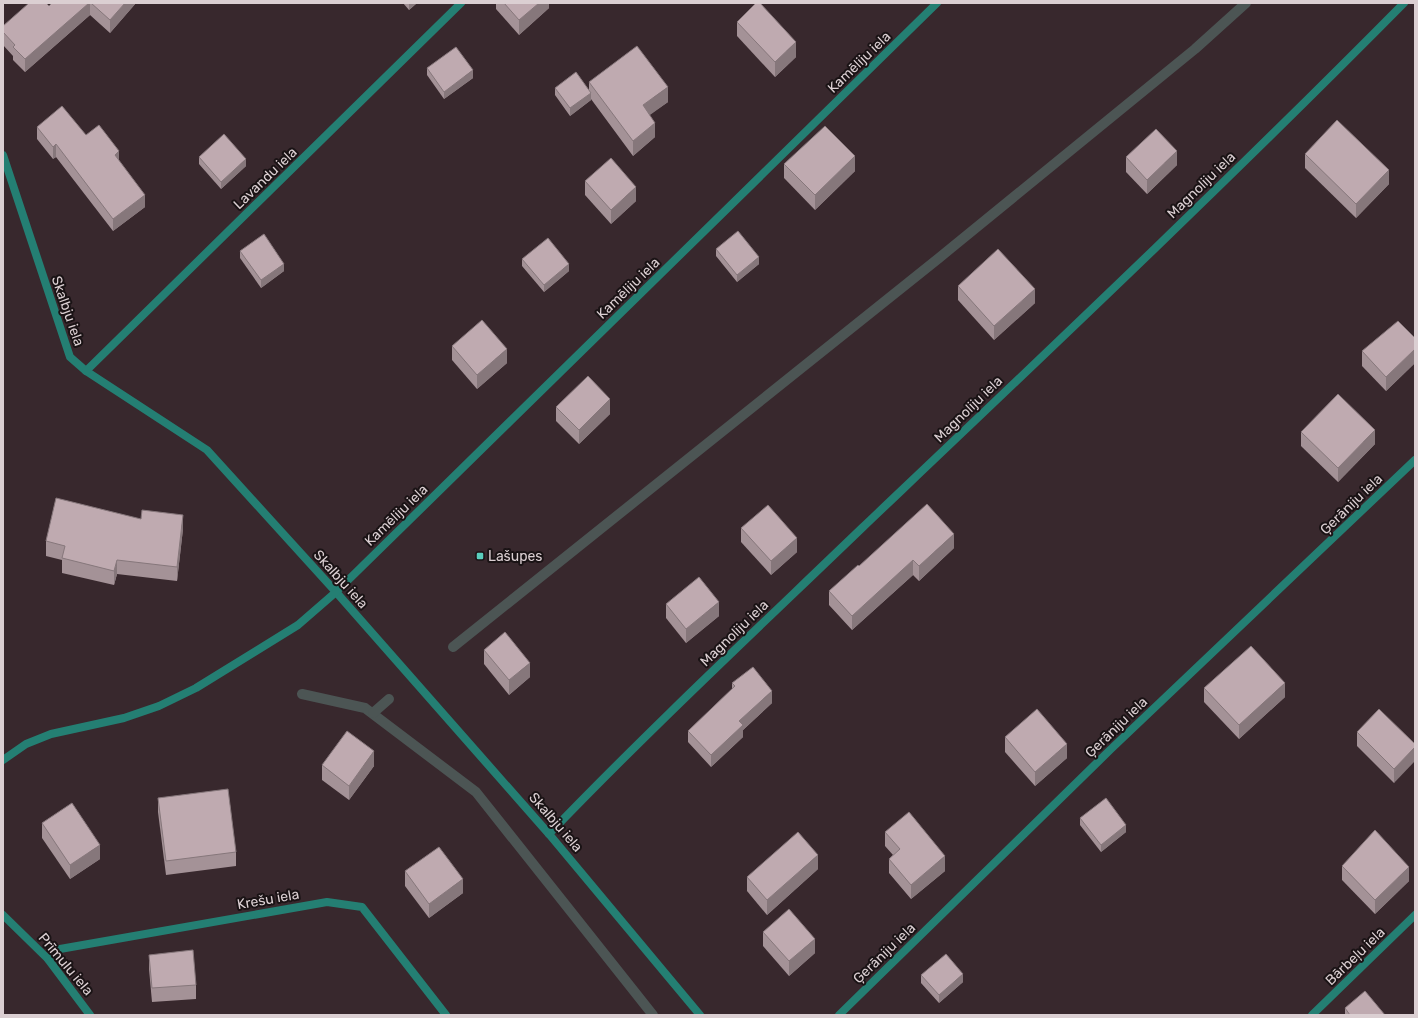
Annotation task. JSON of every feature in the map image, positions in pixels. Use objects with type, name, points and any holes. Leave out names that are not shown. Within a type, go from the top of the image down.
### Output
[{"type":"street","name":"Lavandu iela","points":[[86,371],[461,3]]},
{"type":"street","name":"Kamēliju iela","points":[[3,760],[26,744],[51,734],[124,718],[159,706],[196,688],[298,625],[336,592],[937,3]]},
{"type":"street","name":"Magnoliju iela","points":[[549,834],[619,761],[1073,327],[1321,87],[1404,3]]},
{"type":"street","name":"Skalbju iela","points":[[3,155],[70,357],[86,371],[207,450],[336,592],[549,834],[700,1015]]},
{"type":"street","name":"Ģerāniju iela","points":[[839,1015],[1111,749],[1415,460]]},
{"type":"street","name":"Krešu iela","points":[[48,959],[60,949],[327,902],[362,907],[446,1015]]},
{"type":"street","name":"Prīmulu iela","points":[[3,915],[48,959],[90,1015]]},
{"type":"street","name":"Bārbeļu iela","points":[[1312,1015],[1415,915]]},
{"type":"building","points":[[29,3],[46,3],[49,6],[52,3],[89,3],[25,59],[13,47],[15,45],[3,32],[3,26]]},
{"type":"building","points":[[91,3],[125,3],[110,20]]},
{"type":"building","points":[[504,3],[539,3],[519,20]]},
{"type":"building","points":[[756,3],[760,3],[796,42],[775,62],[737,22]]},
{"type":"building","points":[[637,46],[668,87],[643,105],[655,123],[633,141],[589,82]]},
{"type":"building","points":[[456,47],[473,70],[444,92],[427,68]]},
{"type":"building","points":[[576,72],[591,93],[570,108],[555,88]]},
{"type":"building","points":[[62,106],[86,135],[99,125],[119,151],[115,155],[145,195],[113,219],[56,144],[53,147],[37,127]]},
{"type":"building","points":[[1337,120],[1389,170],[1356,204],[1305,154]]},
{"type":"building","points":[[825,126],[855,156],[815,195],[784,164]]},
{"type":"building","points":[[1156,129],[1177,151],[1147,180],[1126,157]]},
{"type":"building","points":[[224,134],[246,159],[221,182],[199,157]]},
{"type":"building","points":[[611,158],[636,187],[611,210],[585,181]]},
{"type":"building","points":[[738,231],[759,257],[737,275],[716,249]]},
{"type":"building","points":[[264,234],[284,264],[261,280],[240,251]]},
{"type":"building","points":[[548,238],[569,264],[544,285],[522,259]]},
{"type":"building","points":[[998,249],[1035,289],[994,326],[958,286]]},
{"type":"building","points":[[482,320],[507,349],[477,375],[452,346]]},
{"type":"building","points":[[1398,321],[1415,338],[1415,349],[1386,377],[1362,351]]},
{"type":"building","points":[[588,376],[610,399],[579,430],[556,407]]},
{"type":"building","points":[[1338,394],[1375,430],[1338,468],[1301,432]]},
{"type":"building","points":[[56,498],[141,519],[142,510],[183,515],[177,567],[117,560],[114,571],[62,558],[65,546],[46,541]]},
{"type":"building","points":[[927,504],[954,534],[919,566],[913,560],[852,616],[829,591],[858,565],[859,566]]},
{"type":"building","points":[[768,505],[797,538],[771,561],[741,528]]},
{"type":"building","points":[[699,577],[719,602],[686,629],[666,604]]},
{"type":"building","points":[[505,632],[530,663],[509,680],[484,650]]},
{"type":"building","points":[[1251,646],[1285,683],[1239,725],[1204,688]]},
{"type":"building","points":[[753,667],[772,691],[739,721],[743,725],[711,755],[688,731],[735,686],[732,683]]},
{"type":"building","points":[[1037,709],[1067,744],[1035,772],[1005,737]]},
{"type":"building","points":[[1379,709],[1415,744],[1415,747],[1394,769],[1357,732]]},
{"type":"building","points":[[347,731],[374,751],[349,786],[322,765]]},
{"type":"building","points":[[228,789],[236,852],[166,861],[158,798]]},
{"type":"building","points":[[1106,798],[1126,825],[1101,845],[1080,818]]},
{"type":"building","points":[[72,803],[100,845],[70,865],[42,823]]},
{"type":"building","points":[[909,812],[945,856],[911,885],[889,859],[900,849],[885,832]]},
{"type":"building","points":[[1375,830],[1409,867],[1375,900],[1342,866]]},
{"type":"building","points":[[798,832],[818,855],[767,900],[747,877]]},
{"type":"building","points":[[439,847],[463,879],[429,904],[405,871]]},
{"type":"building","points":[[789,909],[815,939],[789,961],[763,932]]},
{"type":"building","points":[[193,950],[196,985],[152,988],[149,955]]},
{"type":"building","points":[[946,954],[963,974],[939,995],[921,975]]},
{"type":"building","points":[[1365,991],[1385,1015],[1350,1015],[1345,1008]]},
{"type":"waterway","points":[[453,647],[939,258],[1195,49],[1246,3]]},
{"type":"waterway","points":[[302,694],[365,708],[476,792],[653,1015]]},
{"type":"waterway","points":[[373,713],[389,699]]},
{"type":"place","name":"Lašupes","points":[[480,556]]}]
